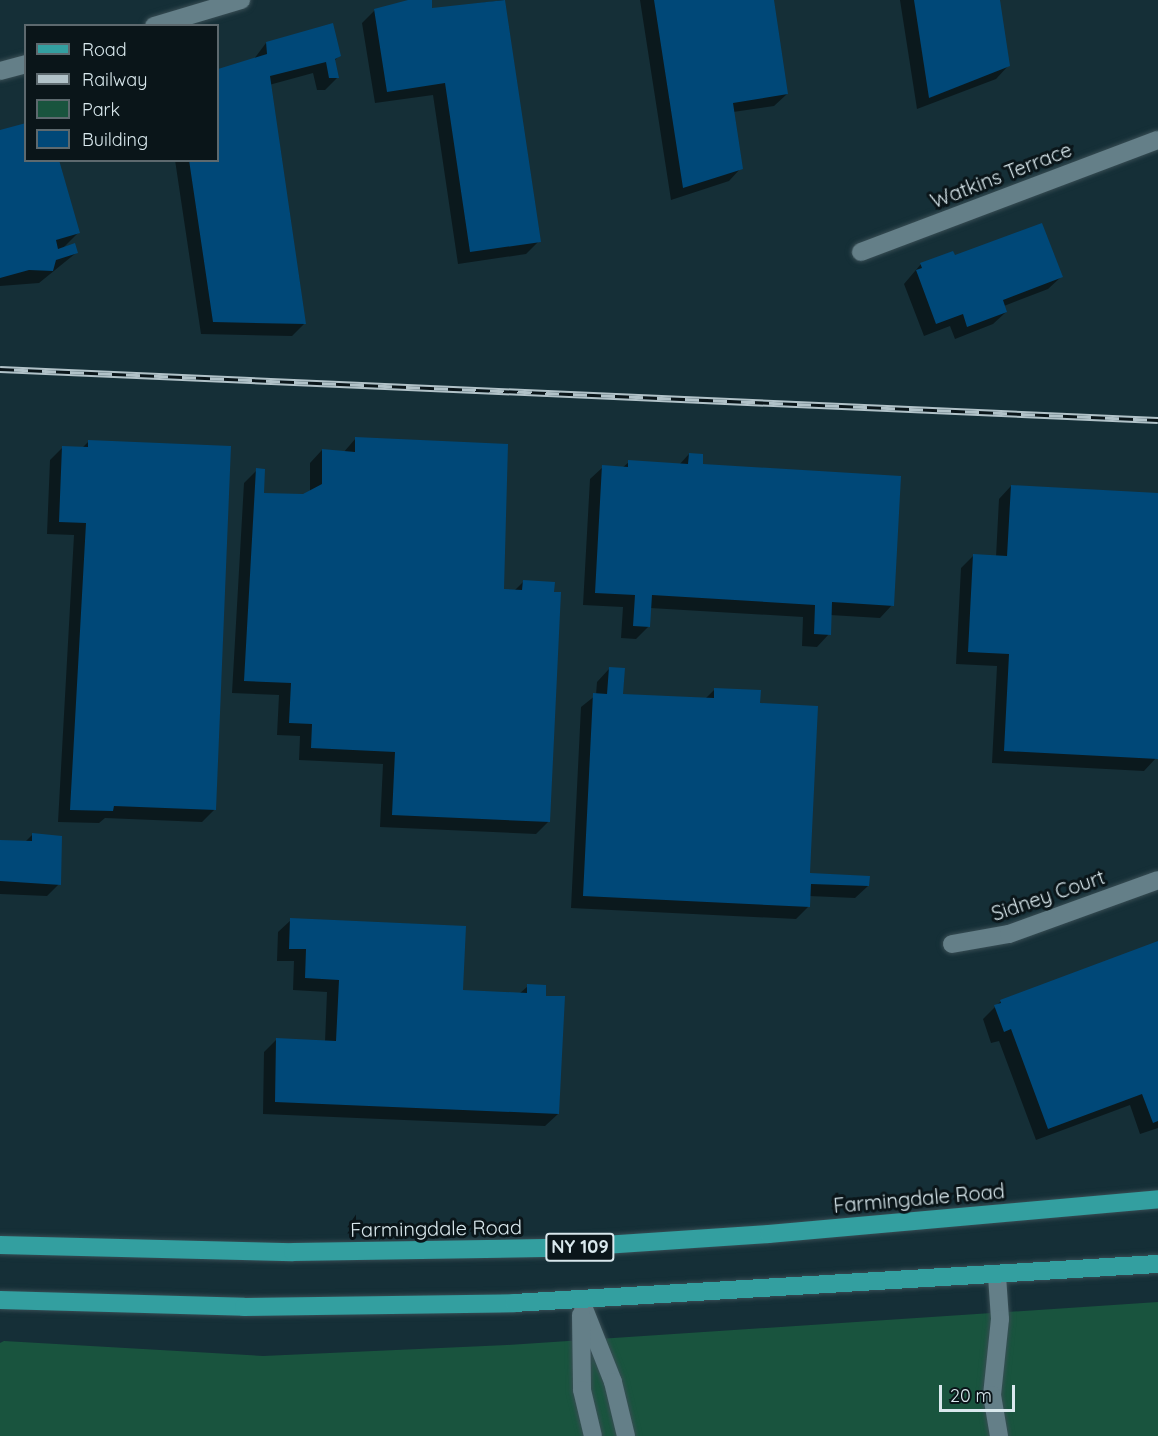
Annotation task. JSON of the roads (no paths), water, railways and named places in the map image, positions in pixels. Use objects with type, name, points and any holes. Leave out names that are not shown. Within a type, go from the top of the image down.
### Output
[{"type":"main road","name":"Farmingdale Road","points":[[0,1245],[271,1252],[559,1248],[758,1235],[1158,1199]]},
{"type":"main road","points":[[0,1300],[244,1307],[581,1301],[1158,1264]]},
{"type":"street","points":[[161,24],[241,0]]},
{"type":"street","points":[[0,71],[24,65]]},
{"type":"street","name":"Watkins Terrace","points":[[861,252],[1158,140]]},
{"type":"street","name":"Sidney Court","points":[[952,944],[1009,934],[1158,880]]},
{"type":"street","points":[[997,1276],[1000,1319],[992,1395],[999,1436]]},
{"type":"street","points":[[581,1301],[613,1382],[625,1431],[590,1435],[582,1390],[581,1301]]},
{"type":"railway","points":[[0,369],[1158,420]]}]
